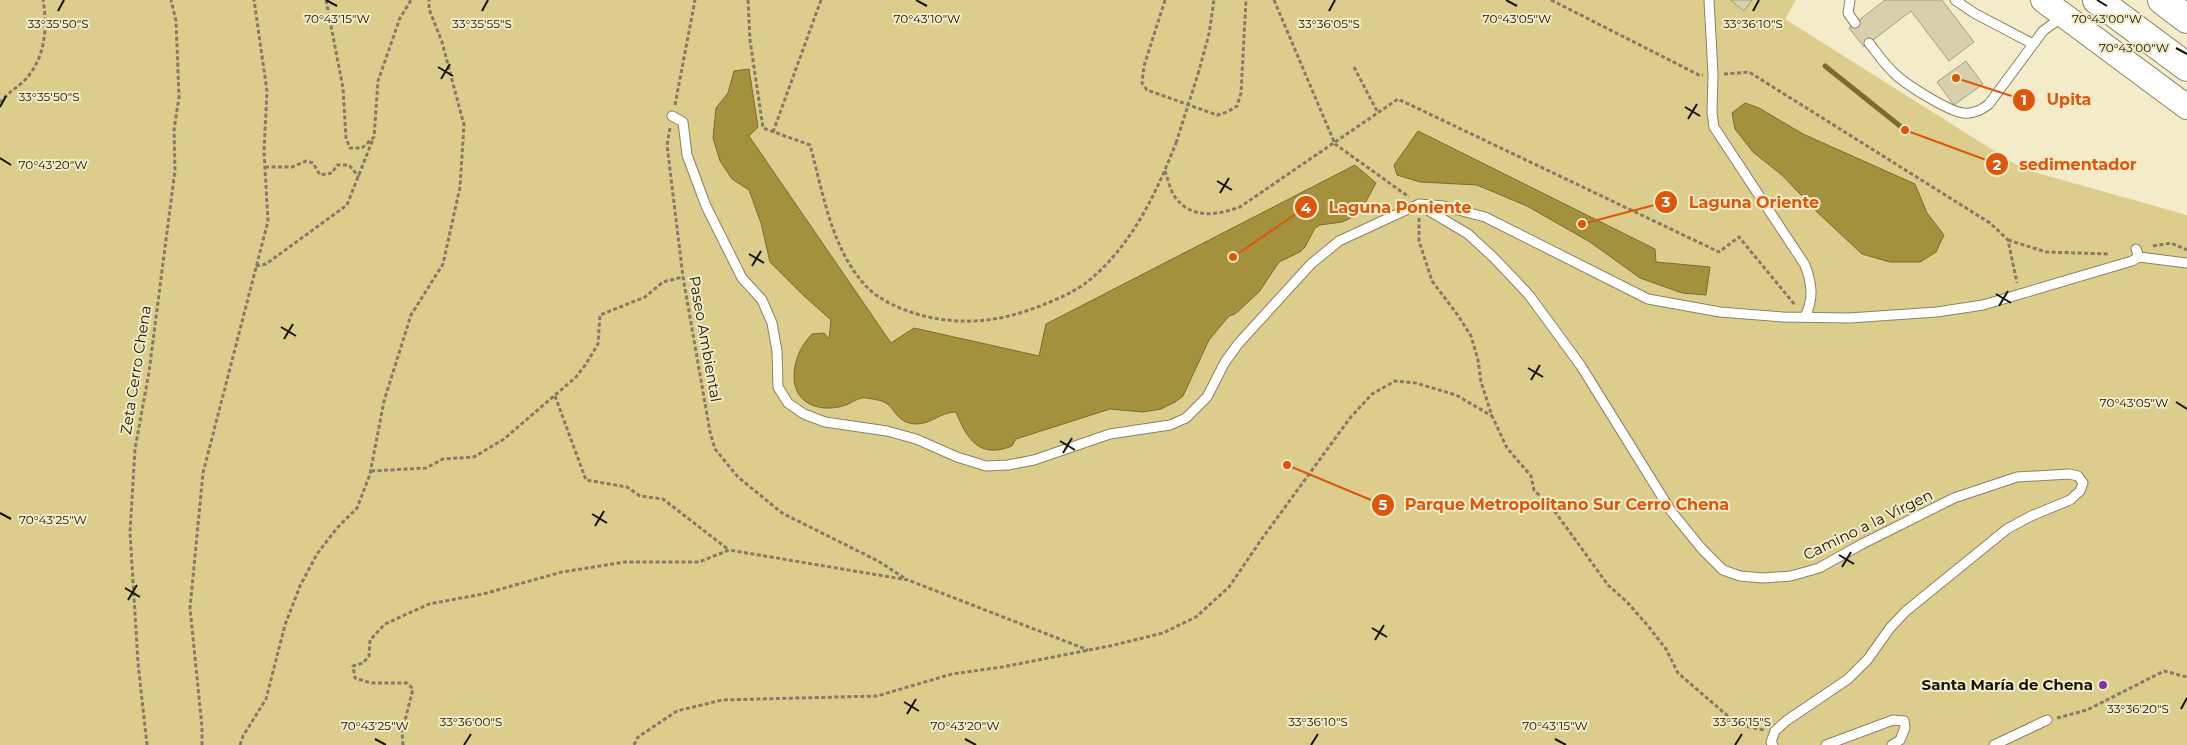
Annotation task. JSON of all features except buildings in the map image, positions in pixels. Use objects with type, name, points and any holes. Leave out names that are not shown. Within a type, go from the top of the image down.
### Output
[{"type":"highway","points":[[2097,0],[2187,67]]},
{"type":"highway","points":[[2162,0],[2187,19]]},
{"type":"main road","points":[[2043,0],[2187,107]]},
{"type":"lane","points":[[1709,0],[1714,127],[1804,265],[1812,289],[1811,300],[1805,317]]},
{"type":"lane","points":[[1850,0],[1848,13],[1855,24]]},
{"type":"lane","points":[[1955,0],[2033,44]]},
{"type":"lane","points":[[1869,43],[1888,67],[1902,80],[1953,110],[1964,113],[1977,111],[1989,104],[2049,25],[2064,16]]},
{"type":"lane","points":[[672,116],[683,122],[687,155],[706,206],[742,278],[762,300],[772,323],[777,351],[778,387],[788,403],[804,414],[825,422],[887,431],[909,437],[957,457],[986,466],[1008,465],[1034,460],[1110,434],[1170,425],[1186,418],[1206,397],[1225,362],[1238,344],[1311,264],[1339,241],[1419,204],[1443,206],[1485,217],[1648,298],[1720,312],[1849,318],[1937,312],[1983,305],[2132,261],[2137,253],[2187,263]]},
{"type":"lane","name":"Camino a la Virgen","points":[[1419,204],[1468,234],[1529,295],[1581,366],[1671,511],[1702,549],[1723,570],[1740,576],[1763,578],[1791,576],[1819,568],[1862,544],[1954,498],[2018,478],[2070,474],[2078,476],[2083,483],[2080,492],[2070,500],[2031,516],[2007,529],[1906,611],[1890,628],[1868,659],[1848,679],[1786,721],[1774,732]]},
{"type":"lane","points":[[1826,745],[1893,720],[1904,721],[1905,728],[1900,740],[1892,745]]},
{"type":"lane","points":[[1994,745],[2047,720]]},
{"type":"lane","points":[[1773,745],[1774,732]]},
{"type":"path","points":[[0,103],[9,91],[23,82],[42,52],[46,30],[43,0]]},
{"type":"path","name":"Zeta Cerro Chena","points":[[147,745],[138,663],[130,532],[134,449],[149,372],[175,170],[174,130],[179,97],[176,21],[171,0]]},
{"type":"path","points":[[202,745],[202,727],[190,608],[203,473],[268,221],[264,151],[267,91],[254,0]]},
{"type":"path","points":[[326,0],[343,88],[346,138],[350,148],[362,148],[374,137]]},
{"type":"path","points":[[256,266],[266,264],[347,205],[374,137],[378,81],[400,18],[411,0]]},
{"type":"path","points":[[240,745],[243,736],[266,699],[285,625],[300,586],[317,554],[336,528],[357,508],[371,471],[384,401],[411,315],[443,264],[460,187],[464,125],[442,42],[429,9],[429,0]]},
{"type":"path","name":"Paseo Ambiental","points":[[695,0],[667,145],[683,277],[710,432],[716,450],[738,477],[782,513],[878,561],[908,580]]},
{"type":"path","points":[[748,0],[750,40],[763,128],[810,145],[840,246],[865,286],[892,304],[933,319],[970,323],[999,319],[1042,306],[1086,283],[1114,256],[1141,218],[1160,184],[1176,143],[1198,74],[1209,34],[1214,0]]},
{"type":"path","points":[[773,132],[821,0]]},
{"type":"path","points":[[1164,0],[1144,66],[1142,83],[1147,90],[1217,115],[1238,106],[1241,93],[1246,0]]},
{"type":"path","points":[[1274,0],[1334,144],[1419,204],[1420,242],[1432,281],[1471,336],[1481,382],[1492,416],[1507,448],[1531,476],[1534,490],[1553,509],[1608,584],[1648,626],[1666,649],[1678,673],[1730,717],[1744,726],[1774,732]]},
{"type":"path","points":[[1554,0],[1699,75],[1749,72],[1990,223],[2008,240],[2046,252],[2137,253],[2171,243],[2187,250]]},
{"type":"path","points":[[1354,67],[1378,113]]},
{"type":"path","points":[[1165,171],[1174,196],[1187,209],[1203,214],[1221,214],[1240,207],[1398,99],[1720,252],[1739,237],[1805,317]]},
{"type":"path","points":[[265,167],[292,167],[306,161],[314,163],[320,175],[332,173],[337,166],[349,165],[359,178]]},
{"type":"path","points":[[2008,240],[2019,294]]},
{"type":"path","points":[[371,471],[426,468],[443,459],[474,457],[504,440],[576,377],[586,364],[598,344],[600,315],[646,297],[663,282],[683,277]]},
{"type":"path","points":[[634,745],[638,737],[677,711],[722,700],[877,696],[952,674],[1002,667],[1163,633],[1196,617],[1229,587],[1350,418],[1372,394],[1395,381],[1416,383],[1456,395],[1492,416]]},
{"type":"path","points":[[555,396],[586,480],[627,486],[640,496],[663,499],[730,550],[908,580],[1089,650]]},
{"type":"path","points":[[403,745],[402,732],[412,689],[407,683],[371,683],[355,678],[353,666],[363,662],[369,656],[370,640],[385,624],[429,604],[483,594],[562,572],[625,562],[699,562],[730,550]]},
{"type":"path","points":[[2047,720],[2087,710],[2164,671],[2187,677]]},
{"type":"shaded area","points":[[0,0],[1796,0],[1785,19],[2023,169],[2187,215],[2187,745],[0,745]]},
{"type":"shaded area","points":[[749,69],[758,127],[749,136],[891,343],[914,328],[1039,356],[1046,324],[1355,165],[1376,183],[1363,207],[1355,216],[1342,222],[1320,225],[1315,228],[1305,247],[1300,252],[1279,262],[1259,292],[1235,314],[1229,316],[1209,340],[1183,396],[1175,402],[1161,409],[1143,412],[1110,409],[1016,439],[1012,446],[991,450],[976,444],[970,438],[956,412],[916,424],[901,419],[890,406],[879,400],[861,398],[846,405],[828,408],[812,405],[799,395],[794,378],[795,365],[799,354],[812,334],[824,333],[829,339],[831,320],[770,262],[761,223],[749,190],[732,179],[720,161],[713,138],[716,108],[728,93],[734,71]]},
{"type":"shaded area","points":[[1745,103],[1759,108],[1803,134],[1915,184],[1927,213],[1944,235],[1936,252],[1920,262],[1890,262],[1862,254],[1816,211],[1783,176],[1753,152],[1735,129],[1732,113]]},
{"type":"shaded area","points":[[1418,131],[1655,249],[1656,262],[1710,267],[1706,295],[1682,293],[1640,278],[1590,242],[1527,206],[1477,185],[1420,182],[1397,175],[1394,165]]},
{"type":"waterway","points":[[1825,66],[1905,130]]},
{"type":"place","name":"Upita","points":[[1956,78]]},
{"type":"place","name":"sedimentador","points":[[1905,130]]},
{"type":"place","name":"Laguna Oriente","points":[[1582,224]]},
{"type":"place","name":"Laguna Poniente","points":[[1233,257]]},
{"type":"place","name":"Parque Metropolitano Sur Cerro Chena","points":[[1287,465]]},
{"type":"place","name":"Santa María de Chena","points":[[2103,685]]}]
